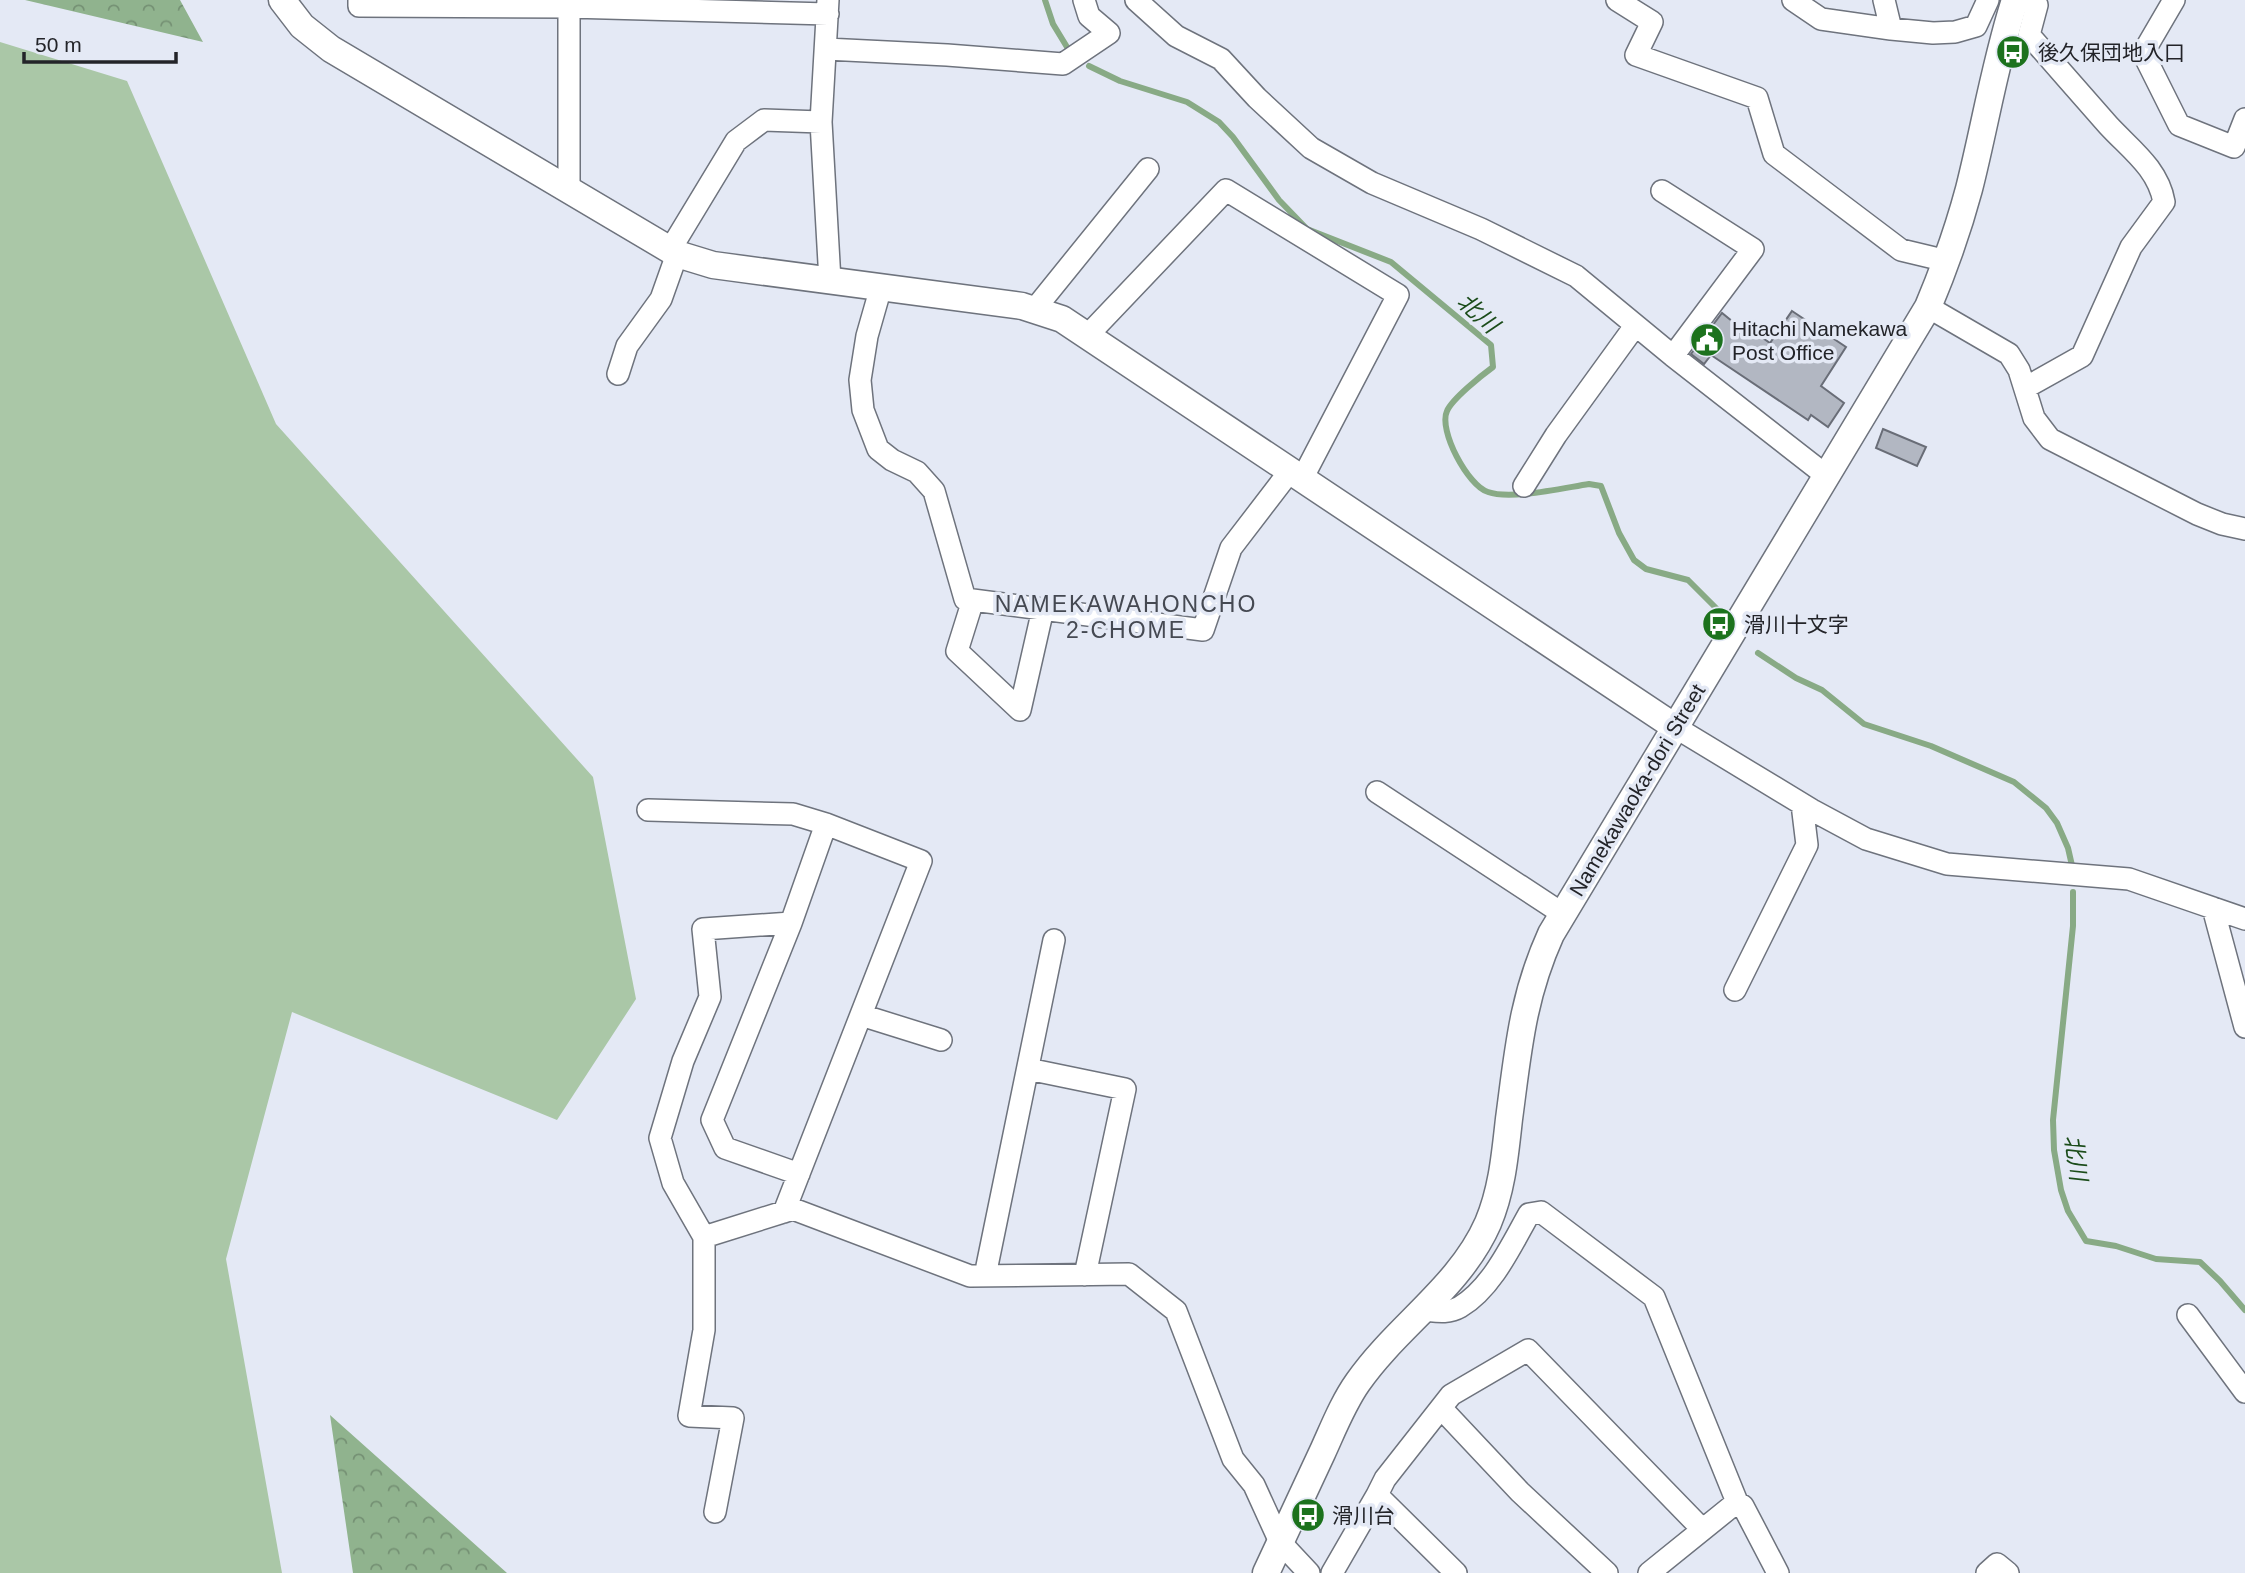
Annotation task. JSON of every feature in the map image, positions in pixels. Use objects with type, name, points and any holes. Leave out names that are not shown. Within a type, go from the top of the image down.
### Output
[{"type":"street","points":[[282,0],[302,26],[331,49],[673,252],[713,265],[1022,306],[1062,319],[1675,727],[1802,804],[1866,839],[1947,864],[2129,879],[2245,919]]},
{"type":"street","points":[[359,0],[359,6],[569,3],[828,7],[821,122],[831,281]]},
{"type":"street","points":[[826,49],[1063,64],[1109,33],[1089,16],[1084,0]]},
{"type":"street","points":[[1136,0],[1176,36],[1221,59],[1257,98],[1311,148],[1372,183],[1481,229],[1576,276],[1634,326],[1828,477]]},
{"type":"street","points":[[1617,0],[1652,22],[1636,55],[1757,98],[1774,154],[1901,250],[1947,261]]},
{"type":"street","points":[[1793,0],[1821,19],[1933,33],[1955,32],[1976,26],[1988,0]]},
{"type":"street","points":[[1884,0],[1891,29]]},
{"type":"street","name":"Namekawaoka-dori Street","points":[[1266,1573],[1356,1384],[1385,1346],[1452,1279],[1475,1248],[1488,1223],[1501,1184],[1521,1027],[1530,987],[1551,934],[1928,307],[1947,261],[1968,191],[2000,52],[2015,0]]},
{"type":"street","points":[[2021,0],[2037,5],[2029,35],[2116,133],[2143,159],[2162,189],[2164,202],[2131,247],[2082,356],[2025,387]]},
{"type":"street","points":[[2174,0],[2143,53],[2179,125],[2239,145],[2245,119]]},
{"type":"street","points":[[569,3],[569,191]]},
{"type":"street","points":[[618,374],[627,346],[662,299],[673,252],[736,141],[764,120],[821,122]]},
{"type":"street","points":[[1034,310],[1148,169]]},
{"type":"street","points":[[881,287],[867,336],[860,380],[863,410],[878,449],[891,460],[917,472],[933,491],[965,599],[1203,631],[1231,548],[1296,475],[1398,295],[1226,190],[1087,336]]},
{"type":"street","points":[[1662,191],[1753,249],[1673,356]]},
{"type":"street","points":[[1928,307],[2009,354],[2019,370],[2034,418],[2050,439],[2197,513],[2222,524],[2245,529]]},
{"type":"street","points":[[1524,486],[1556,435],[1634,326]]},
{"type":"street","points":[[973,600],[957,651],[1020,710],[1043,609]]},
{"type":"street","points":[[1377,792],[1563,914]]},
{"type":"street","points":[[1735,990],[1807,845],[1802,804]]},
{"type":"street","points":[[648,810],[793,814],[921,861],[784,1212]]},
{"type":"street","points":[[799,1174],[725,1148],[712,1119],[791,923],[826,824]]},
{"type":"street","points":[[2213,908],[2245,1027]]},
{"type":"street","points":[[715,1512],[733,1418],[689,1416],[704,1330],[704,1237],[673,1183],[660,1139],[683,1061],[710,997],[703,929],[791,923]]},
{"type":"street","points":[[987,1266],[1054,940]]},
{"type":"street","points":[[861,1014],[941,1040]]},
{"type":"street","points":[[1028,1069],[1125,1089],[1085,1275]]},
{"type":"street","points":[[704,1237],[793,1209],[970,1276],[1129,1274],[1176,1311],[1233,1459],[1254,1485],[1280,1542],[1309,1573]]},
{"type":"street","points":[[1422,1310],[1441,1312],[1460,1307],[1485,1285],[1500,1265],[1529,1214],[1541,1212],[1654,1297],[1737,1502],[1743,1506],[1778,1573]]},
{"type":"street","points":[[2188,1315],[2245,1392]]},
{"type":"street","points":[[1332,1573],[1385,1479],[1451,1395],[1528,1350],[1702,1529]]},
{"type":"street","points":[[1441,1408],[1520,1492],[1607,1573]]},
{"type":"street","points":[[1377,1494],[1456,1573]]},
{"type":"street","points":[[1649,1573],[1737,1502]]},
{"type":"street","points":[[1987,1573],[1997,1564],[2008,1573]]},
{"type":"green space","points":[[25,0],[180,0],[203,42]]},
{"type":"green space","points":[[0,42],[127,81],[276,424],[593,777],[636,999],[557,1120],[292,1012],[226,1259],[282,1573],[0,1573]]},
{"type":"green space","points":[[330,1415],[507,1573],[353,1573]]},
{"type":"building","points":[[1792,311],[1846,347],[1821,386],[1844,403],[1828,427],[1811,415],[1808,420],[1711,355],[1704,364],[1691,354],[1722,313],[1743,330],[1746,326],[1770,343]]},
{"type":"building","points":[[1883,429],[1926,447],[1917,466],[1876,448]]},
{"type":"waterway","name":"北川","points":[[1045,0],[1053,24],[1070,52]]},
{"type":"waterway","name":"北川","points":[[1089,66],[1120,81],[1187,102],[1219,122],[1279,200],[1307,229],[1391,262],[1491,345],[1493,367],[1455,400],[1447,411],[1445,420],[1457,456],[1480,488],[1510,495],[1589,484],[1601,486],[1619,533],[1634,560],[1646,569],[1688,580],[1720,612]]},
{"type":"waterway","name":"北川","points":[[1758,653],[1796,678],[1822,690],[1864,724],[1931,746],[2014,782],[2046,808],[2057,823],[2068,848],[2073,870]]},
{"type":"waterway","name":"北川","points":[[2073,892],[2073,926],[2053,1120],[2054,1150],[2061,1190],[2068,1211],[2086,1241],[2116,1246],[2156,1259],[2200,1262],[2245,1310]]},
{"type":"place","name":"後久保団地入口","points":[[2013,52]]},
{"type":"place","name":"Hitachi Namekawa Post Office","points":[[1707,340]]},
{"type":"place","name":"滑川十文字","points":[[1719,624]]},
{"type":"place","name":"滑川台","points":[[1308,1515]]},
{"type":"district","name":"NAMEKAWAHONCHO 2-CHOME","points":[[1126,617]]}]
